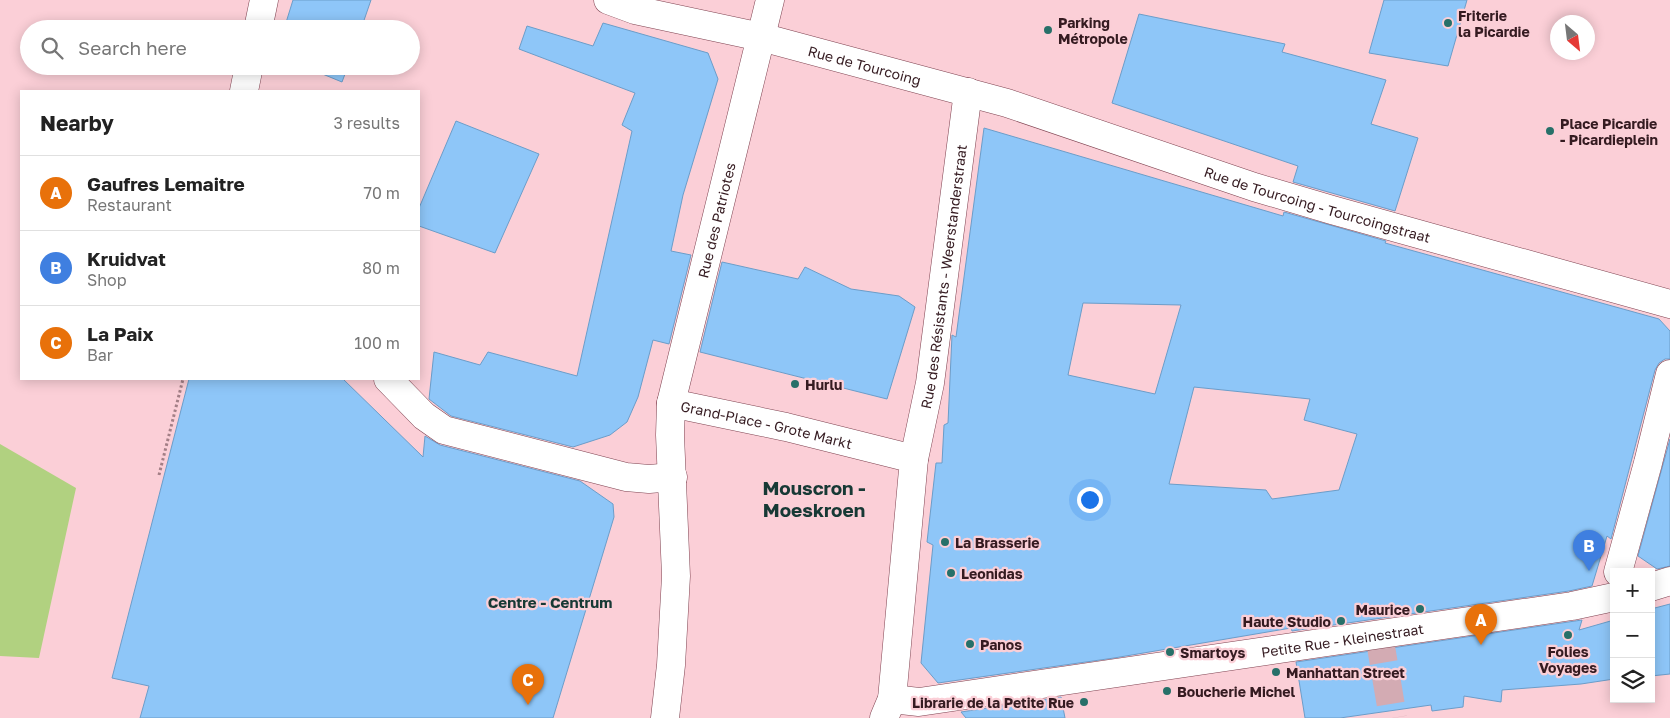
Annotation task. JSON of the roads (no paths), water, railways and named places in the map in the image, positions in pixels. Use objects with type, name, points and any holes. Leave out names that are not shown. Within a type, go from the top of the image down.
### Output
[{"type":"street","points":[[260,20],[264,0]]},
{"type":"street","name":"Rue de Tourcoing","points":[[608,0],[635,10],[761,37],[968,92]]},
{"type":"street","name":"Rue des Patriotes","points":[[671,403],[770,0]]},
{"type":"street","points":[[244,90],[247,75]]},
{"type":"street","name":"Rue de Tourcoing - Tourcoingstraat","points":[[968,92],[1020,107],[1254,187],[1670,304]]},
{"type":"street","name":"Rue des Résistants - Weerstanderstraat","points":[[914,459],[930,383],[968,92]]},
{"type":"street","points":[[1619,568],[1670,374]]},
{"type":"street","points":[[390,380],[424,416],[444,430],[626,477],[649,480],[673,477]]},
{"type":"street","name":"Grand-Place - Grote Markt","points":[[665,718],[671,665],[676,576],[670,435],[671,403],[786,427],[914,459]]},
{"type":"street","points":[[888,709],[914,459]]},
{"type":"street","points":[[1655,586],[1670,581]]},
{"type":"street","name":"Petite Rue - Kleinestraat","points":[[888,709],[938,699],[1563,608],[1610,595]]},
{"type":"tunnel","points":[[1379,635],[1393,718]]},
{"type":"place","name":"Friterie la Picardie","points":[[1448,23]]},
{"type":"place","name":"Parking Métropole","points":[[1048,30]]},
{"type":"place","name":"Place Picardie - Picardieplein","points":[[1550,131]]},
{"type":"place","name":"Hurlu","points":[[795,384]]},
{"type":"place","name":"La Brasserie","points":[[945,542]]},
{"type":"place","name":"Kruidvat","points":[[1589,571]]},
{"type":"place","name":"Leonidas","points":[[951,573]]},
{"type":"place","name":"Maurice","points":[[1420,609]]},
{"type":"place","name":"Haute Studio","points":[[1341,621]]},
{"type":"place","name":"Folies Voyages","points":[[1568,635]]},
{"type":"place","name":"Panos","points":[[970,644]]},
{"type":"place","name":"Gaufres Lemaitre","points":[[1481,645]]},
{"type":"place","name":"Smartoys","points":[[1170,652]]},
{"type":"place","name":"Manhattan Street","points":[[1276,672]]},
{"type":"place","name":"Boucherie Michel","points":[[1167,691]]},
{"type":"place","name":"Librarie de la Petite Rue","points":[[1084,702]]},
{"type":"place","name":"La Paix","points":[[528,705]]},
{"type":"district","name":"Mouscron - Moeskroen","points":[[814,498]]},
{"type":"district","name":"Centre - Centrum","points":[[550,602]]}]
